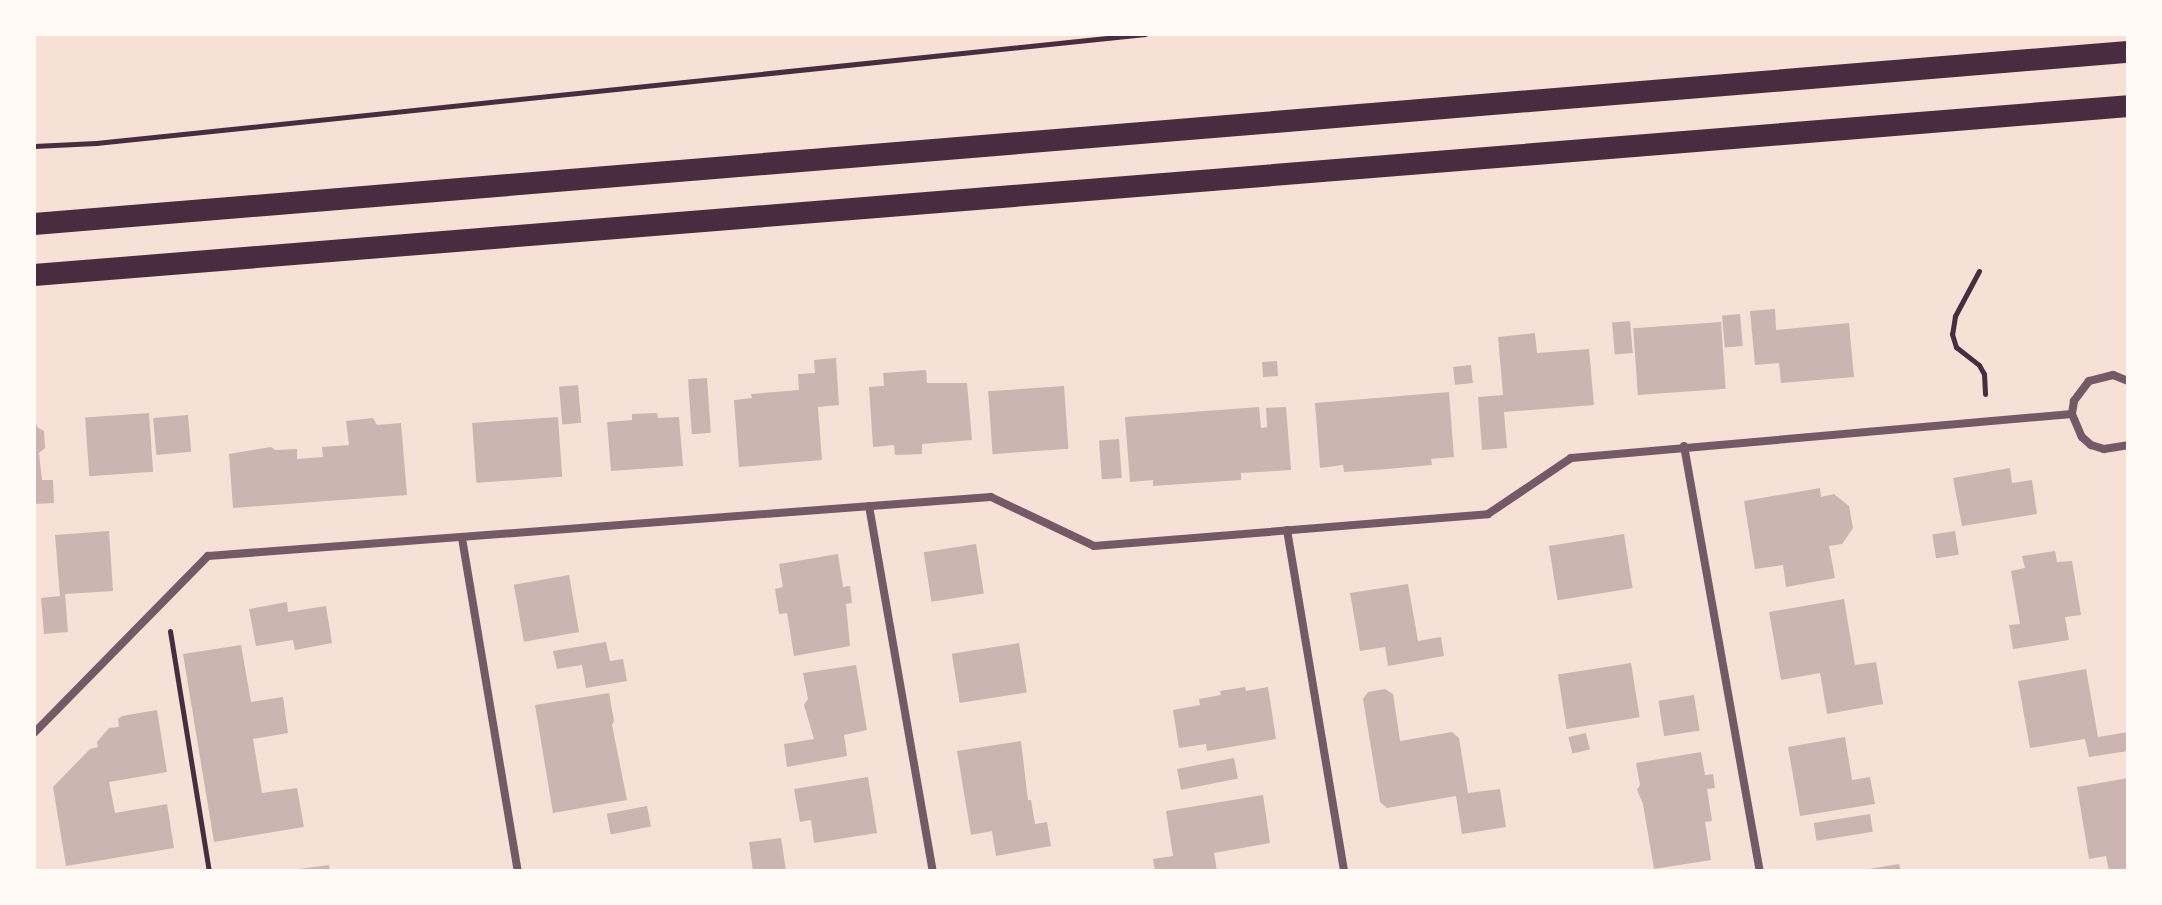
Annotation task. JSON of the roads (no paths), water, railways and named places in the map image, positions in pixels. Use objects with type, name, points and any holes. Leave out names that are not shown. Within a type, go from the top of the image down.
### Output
[{"type":"highway","points":[[34,224],[2128,52]]},
{"type":"highway","points":[[34,275],[2128,106]]},
{"type":"street","points":[[2128,381],[2113,375],[2089,381],[2074,401],[2072,414],[2075,426],[2091,445],[2104,449],[2128,445]]},
{"type":"street","points":[[34,733],[208,556],[991,497],[1094,546],[1488,514],[1571,458],[2072,414]]},
{"type":"street","points":[[1684,446],[1760,871]]},
{"type":"street","points":[[869,506],[933,871]]},
{"type":"street","points":[[1287,530],[1344,871]]},
{"type":"street","points":[[462,538],[518,871]]}]
